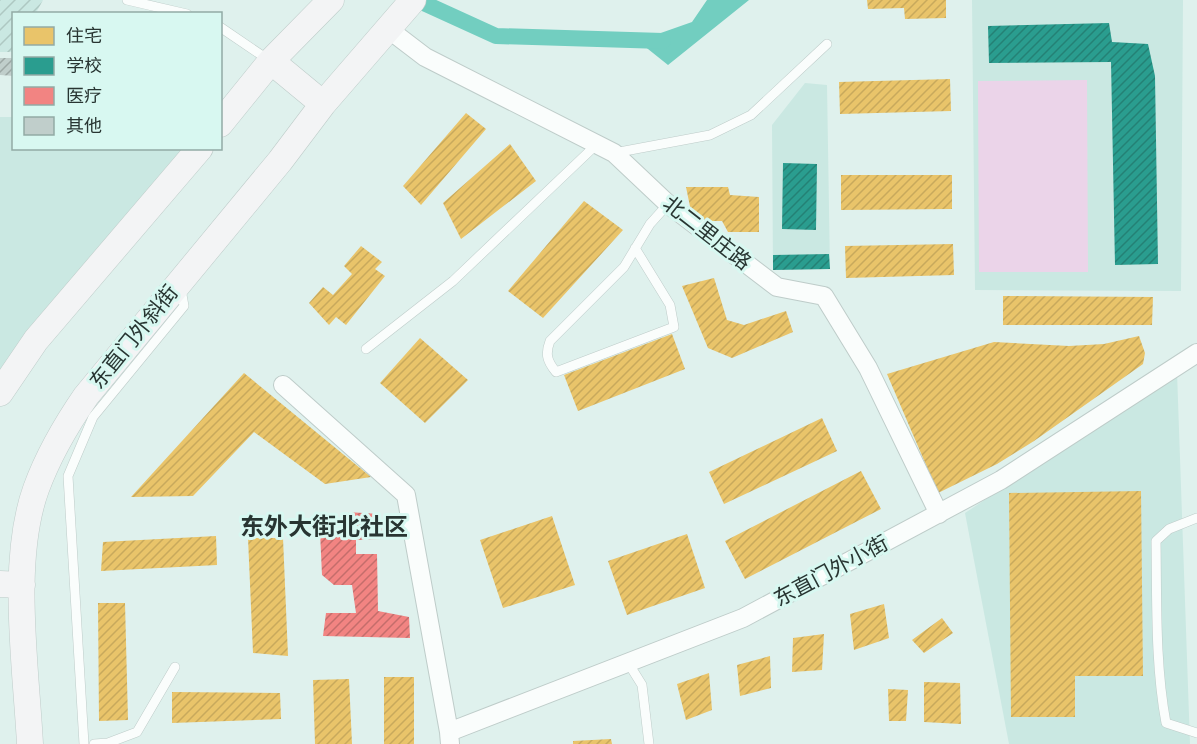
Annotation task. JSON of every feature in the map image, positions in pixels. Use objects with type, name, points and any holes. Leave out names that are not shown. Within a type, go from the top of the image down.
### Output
[{"type":"main road","name":"东直门外斜街","points":[[30,744],[11,584],[36,489],[61,434],[86,396],[280,161],[323,104],[413,0]]},
{"type":"main road","points":[[222,122],[271,61],[322,6]]},
{"type":"main road","points":[[271,61],[323,104]]},
{"type":"main road","points":[[0,393],[36,340],[198,150]]},
{"type":"street","name":"北二里庄路","points":[[387,28],[425,57],[614,153],[668,204],[777,287],[824,296],[868,368],[939,514]]},
{"type":"street","name":"东直门外小街","points":[[449,738],[627,661],[743,618],[1001,480],[1197,353]]},
{"type":"street","points":[[283,385],[406,495],[449,738]]},
{"type":"lane","points":[[130,0],[163,3],[183,12]]},
{"type":"lane","points":[[222,28],[271,61]]},
{"type":"lane","points":[[614,153],[710,135],[751,115],[827,44]]},
{"type":"lane","points":[[366,350],[453,281],[597,144]]},
{"type":"lane","points":[[635,248],[670,305],[674,327],[556,372],[548,363],[546,351],[550,340],[624,267],[635,248],[650,224],[668,204]]},
{"type":"lane","points":[[84,744],[68,476],[93,417],[184,306],[180,282]]},
{"type":"lane","points":[[1197,518],[1169,529],[1156,541],[1160,678],[1166,723],[1197,733]]},
{"type":"lane","points":[[627,661],[642,685],[650,744]]},
{"type":"lane","points":[[94,744],[108,743],[137,732],[175,667]]},
{"type":"shaded area","points":[[0,0],[43,0],[37,12],[12,12],[12,52],[0,52]]},
{"type":"shaded area","points":[[707,0],[749,0],[668,65],[638,41],[692,22]]},
{"type":"shaded area","points":[[972,0],[1183,0],[1181,291],[975,290]]},
{"type":"shaded area","points":[[1087,80],[1088,272],[979,272],[978,81]]},
{"type":"shaded area","points":[[805,83],[827,85],[830,269],[773,270],[772,125]]},
{"type":"shaded area","points":[[0,117],[12,117],[12,150],[199,150],[0,393]]},
{"type":"shaded area","points":[[1177,372],[1190,744],[1009,744],[965,513]]},
{"type":"building: 住宅","points":[[867,0],[946,0],[946,18],[905,19],[904,8],[868,9]]},
{"type":"building: 住宅","points":[[950,79],[951,111],[840,114],[839,82]]},
{"type":"building: 住宅","points":[[466,113],[486,129],[421,205],[403,186]]},
{"type":"building: 住宅","points":[[510,144],[536,181],[461,239],[443,203]]},
{"type":"building: 住宅","points":[[841,175],[952,175],[952,209],[841,210]]},
{"type":"building: 住宅","points":[[686,187],[728,187],[730,195],[759,197],[759,232],[728,232],[722,221],[693,221]]},
{"type":"building: 住宅","points":[[584,201],[623,230],[543,318],[508,291]]},
{"type":"building: 住宅","points":[[953,244],[954,275],[846,278],[845,246]]},
{"type":"building: 住宅","points":[[361,246],[382,262],[375,269],[385,276],[346,325],[336,317],[329,325],[309,303],[323,287],[333,295],[352,274],[344,266]]},
{"type":"building: 住宅","points":[[714,278],[727,320],[744,325],[786,311],[793,332],[732,358],[708,348],[682,286]]},
{"type":"building: 住宅","points":[[1003,296],[1153,297],[1152,325],[1003,325]]},
{"type":"building: 住宅","points":[[672,334],[685,369],[578,411],[564,375]]},
{"type":"building: 住宅","points":[[1139,336],[1145,353],[1143,364],[1034,441],[997,464],[938,493],[887,374],[994,342],[1069,346],[1104,344]]},
{"type":"building: 住宅","points":[[420,338],[468,380],[425,423],[380,383]]},
{"type":"building: 住宅","points":[[244,373],[371,477],[325,484],[254,432],[193,496],[131,497]]},
{"type":"building: 住宅","points":[[822,418],[837,451],[724,504],[709,472]]},
{"type":"building: 住宅","points":[[861,471],[881,509],[745,579],[725,541]]},
{"type":"building: 住宅","points":[[1141,491],[1143,676],[1075,676],[1075,717],[1011,717],[1009,493]]},
{"type":"building: 住宅","points":[[552,516],[575,585],[503,608],[480,540]]},
{"type":"building: 住宅","points":[[687,534],[705,588],[627,615],[608,561]]},
{"type":"building: 住宅","points":[[216,536],[217,565],[101,571],[103,542]]},
{"type":"building: 住宅","points":[[248,538],[283,538],[288,656],[253,653]]},
{"type":"building: 住宅","points":[[98,603],[125,603],[128,720],[99,721]]},
{"type":"building: 住宅","points":[[884,604],[889,638],[854,650],[850,614]]},
{"type":"building: 住宅","points":[[942,618],[953,633],[924,653],[912,640]]},
{"type":"building: 住宅","points":[[824,634],[822,670],[792,672],[793,638]]},
{"type":"building: 住宅","points":[[770,656],[771,688],[740,696],[737,665]]},
{"type":"building: 住宅","points":[[709,673],[712,710],[686,720],[677,684]]},
{"type":"building: 住宅","points":[[384,677],[414,677],[414,744],[384,744]]},
{"type":"building: 住宅","points":[[349,679],[352,744],[315,744],[313,680]]},
{"type":"building: 住宅","points":[[924,682],[960,683],[961,724],[924,722]]},
{"type":"building: 住宅","points":[[888,689],[908,690],[906,721],[889,721]]},
{"type":"building: 住宅","points":[[172,692],[280,693],[281,719],[172,723]]},
{"type":"building: 住宅","points":[[611,739],[612,744],[573,744],[573,741]]},
{"type":"building: 学校","points":[[1109,23],[1112,42],[1148,44],[1155,76],[1158,264],[1115,265],[1111,62],[989,63],[988,26]]},
{"type":"building: 学校","points":[[783,163],[817,164],[816,230],[782,229]]},
{"type":"building: 学校","points":[[829,254],[830,269],[773,270],[773,255]]},
{"type":"building: 医疗","points":[[347,512],[380,514],[382,539],[356,540],[356,554],[377,554],[378,611],[409,617],[410,638],[323,636],[326,613],[356,613],[352,585],[334,585],[322,575],[320,532],[348,530]]},
{"type":"building: 其他","points":[[0,58],[12,58],[12,76],[0,75]]},
{"type":"waterway","points":[[417,0],[496,36],[663,41]]},
{"type":"district","name":"东外大街北社区","points":[[324,527]]}]
